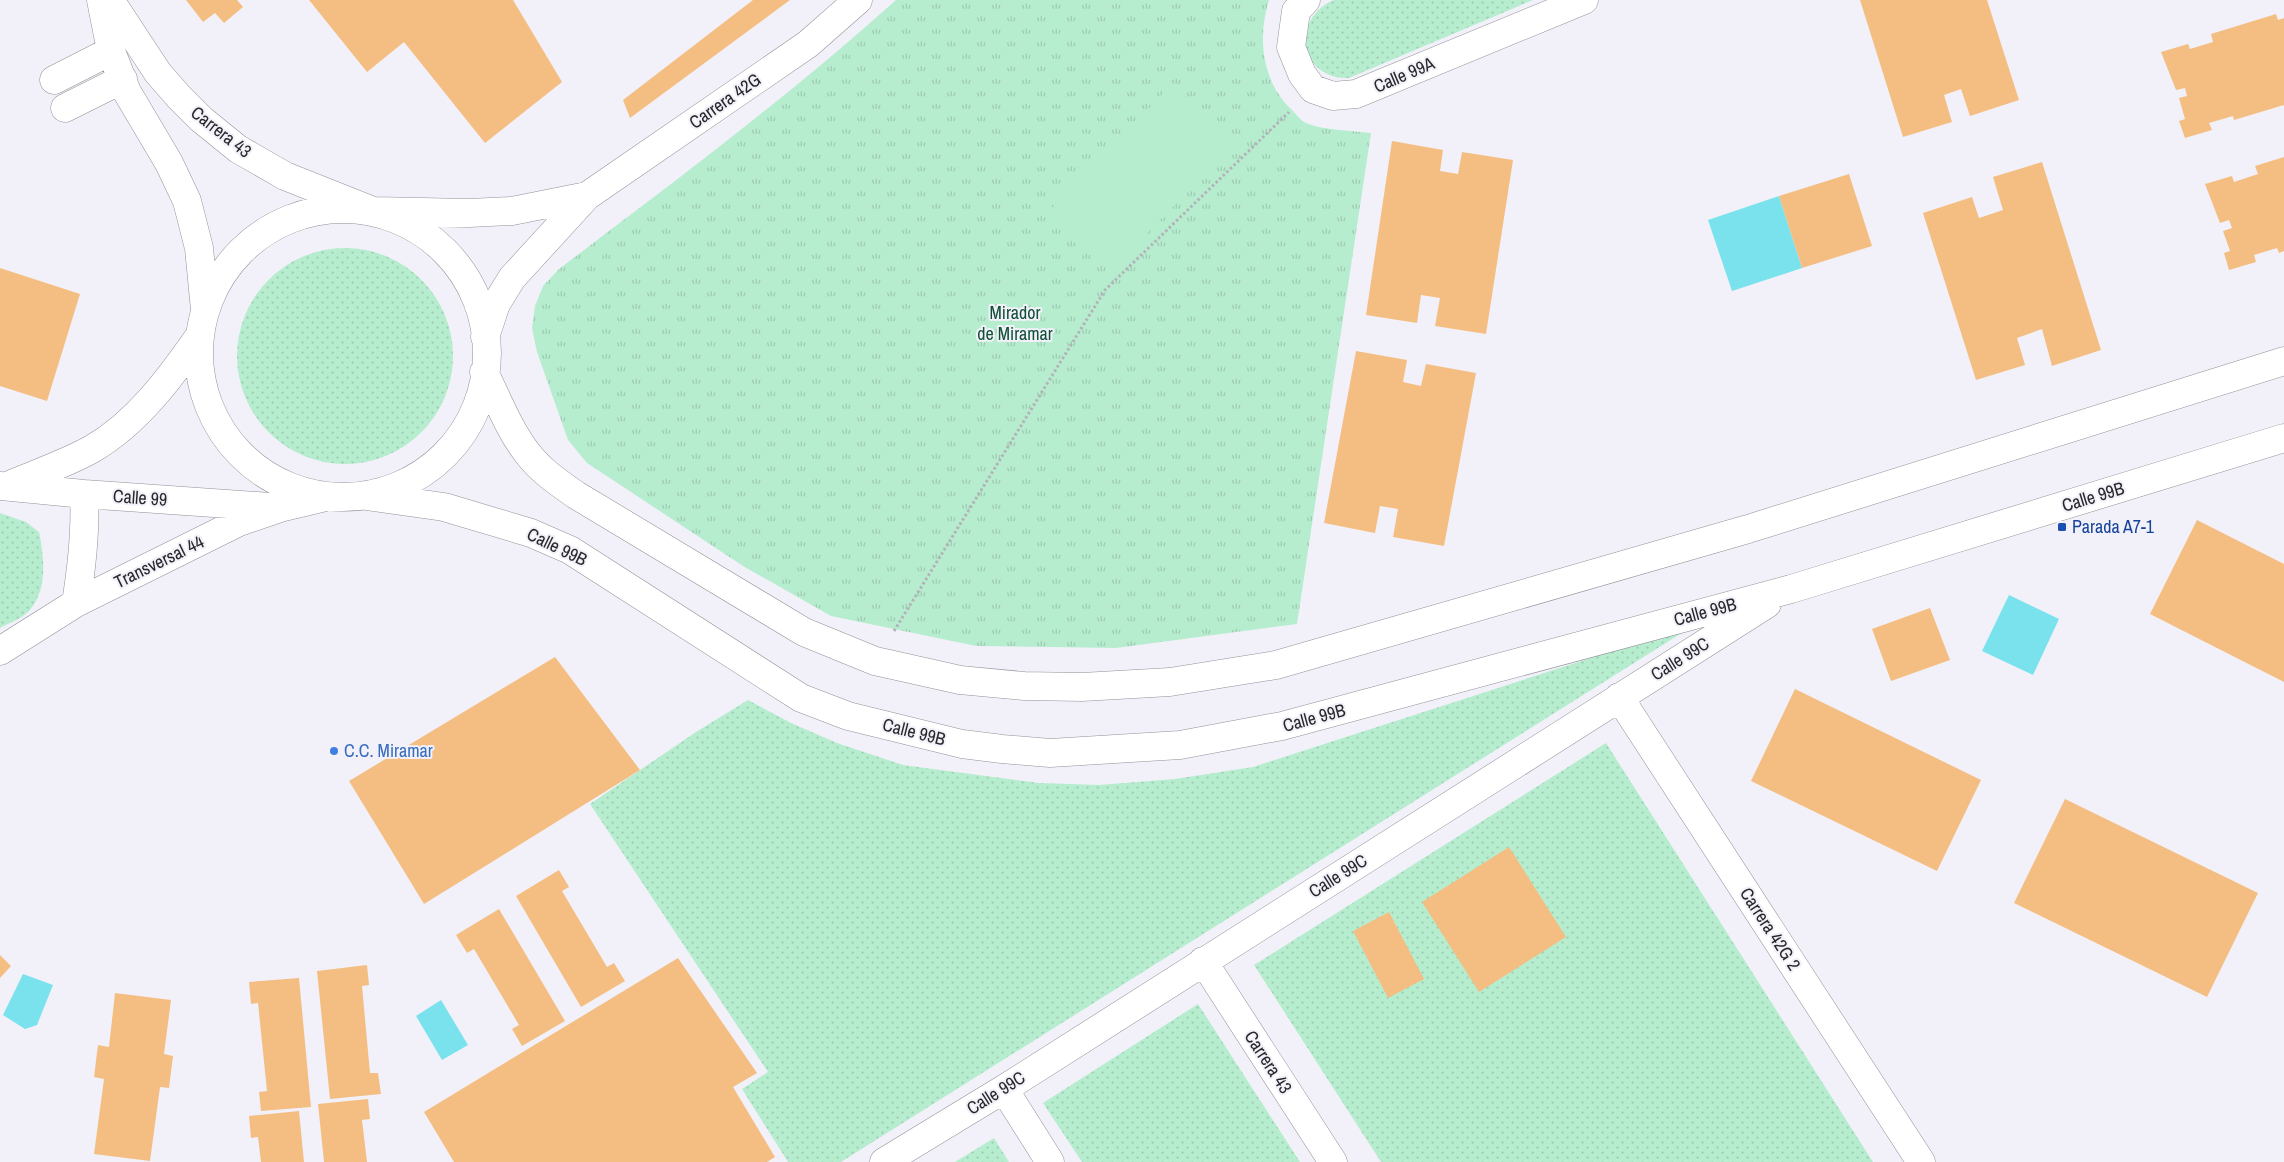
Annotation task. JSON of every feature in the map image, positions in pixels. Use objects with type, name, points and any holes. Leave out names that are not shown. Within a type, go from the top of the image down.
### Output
[{"type":"street","points":[[102,0],[111,51],[127,92],[169,163],[187,201],[200,248],[203,325],[201,373],[211,410],[230,442],[257,469],[290,488],[328,497],[366,496],[402,485],[434,466],[460,438],[482,396],[485,337]]},
{"type":"street","name":"Carrera 43","points":[[110,0],[129,32],[163,79],[201,119],[230,143],[285,176],[417,229],[454,260],[478,301],[485,337]]},
{"type":"street","name":"Carrera 42G","points":[[485,337],[496,304],[512,278],[587,196],[808,44],[858,0]]},
{"type":"street","points":[[1306,0],[1296,12],[1291,47],[1302,74],[1313,89]]},
{"type":"street","name":"Calle 99A","points":[[1313,89],[1333,96],[1356,94],[1584,0]]},
{"type":"street","points":[[54,80],[111,51]]},
{"type":"street","points":[[65,108],[123,79]]},
{"type":"street","name":"Carrera 42G","points":[[203,325],[214,289],[241,250],[280,222],[326,209],[469,213],[504,211],[587,196]]},
{"type":"street","points":[[1,488],[64,462],[93,448],[110,436],[160,389],[203,325]]},
{"type":"street","points":[[484,372],[515,435],[529,455],[549,476],[576,495],[804,632],[875,660],[960,680],[1024,686],[1082,687],[1170,682],[1276,665],[1748,529],[2284,361]]},
{"type":"street","name":"Calle 99B","points":[[366,496],[444,507],[531,533],[570,550],[800,698],[856,718],[962,744],[1050,753],[1180,745],[1282,726],[1792,588],[2284,438]]},
{"type":"street","name":"Calle 99","points":[[1,488],[280,508]]},
{"type":"street","points":[[76,603],[84,559],[86,528],[84,494]]},
{"type":"street","name":"Transversal 44","points":[[0,651],[76,603],[239,522],[280,508],[328,497]]},
{"type":"street","name":"Calle 99C","points":[[884,1162],[1004,1089],[1792,588]]},
{"type":"street","name":"Carrera 42G 2","points":[[1619,697],[1921,1162]]},
{"type":"street","name":"Carrera 43","points":[[1203,961],[1333,1162]]},
{"type":"street","points":[[1004,1089],[1050,1162]]},
{"type":"path","points":[[875,660],[1106,290],[1313,89]]},
{"type":"green space","name":"Mirador de Miramar","points":[[896,0],[1269,0],[1265,14],[1263,44],[1268,73],[1282,99],[1306,123],[1329,129],[1371,133],[1297,624],[1116,648],[976,646],[831,616],[743,566],[587,463],[568,440],[537,352],[532,328],[535,306],[543,286],[559,269],[773,104],[856,36]]},
{"type":"green space","points":[[1334,0],[1533,0],[1349,78],[1332,76],[1319,69],[1311,59],[1306,46],[1306,33],[1311,20],[1320,9]]},
{"type":"green space","points":[[1173,83],[1234,144],[1113,268],[1051,209]]},
{"type":"green space","points":[[345,248],[376,253],[396,261],[421,280],[440,305],[448,325],[453,356],[448,387],[440,407],[421,432],[396,451],[376,459],[345,464],[314,459],[294,451],[269,432],[250,407],[242,387],[237,356],[242,325],[250,305],[269,280],[294,261],[314,253]]},
{"type":"green space","points":[[0,513],[26,522],[39,532],[43,572],[40,592],[30,610],[20,618],[0,628]]},
{"type":"green space","points":[[1696,624],[841,1162],[788,1162],[742,1089],[768,1072],[590,804],[696,732],[748,700],[791,723],[837,743],[903,765],[1039,783],[1099,785],[1175,779],[1253,767]]},
{"type":"green space","points":[[1606,743],[1873,1162],[1381,1162],[1254,965]]},
{"type":"green space","points":[[1198,1004],[1300,1162],[1082,1162],[1043,1103]]},
{"type":"green space","points":[[994,1138],[1009,1162],[955,1162]]},
{"type":"water","points":[[1779,196],[1802,268],[1732,291],[1708,220]]},
{"type":"water","points":[[2009,595],[2059,619],[2033,675],[1982,651]]},
{"type":"water","points":[[23,974],[53,985],[37,1025],[25,1029],[3,1015]]},
{"type":"water","points":[[441,1000],[468,1045],[442,1060],[416,1016]]},
{"type":"building","points":[[186,0],[237,0],[243,7],[224,23],[215,13],[203,22]]},
{"type":"building","points":[[309,0],[513,0],[562,82],[485,143],[404,42],[367,72]]},
{"type":"building","points":[[753,0],[790,0],[630,118],[623,100]]},
{"type":"building","points":[[1860,0],[1987,0],[2019,100],[1970,116],[1961,89],[1944,95],[1952,122],[1903,137]]},
{"type":"building","points":[[2276,14],[2278,20],[2284,18],[2284,105],[2234,120],[2233,116],[2209,123],[2212,130],[2185,138],[2179,121],[2185,119],[2179,98],[2187,96],[2185,88],[2176,90],[2161,52],[2188,44],[2190,49],[2213,42],[2211,34]]},
{"type":"building","points":[[1392,141],[1443,150],[1440,171],[1458,174],[1462,152],[1513,160],[1486,334],[1435,326],[1440,298],[1421,295],[1417,323],[1366,315]]},
{"type":"building","points":[[2284,157],[2284,251],[2279,253],[2277,248],[2254,255],[2256,262],[2229,270],[2224,253],[2230,251],[2223,231],[2232,228],[2229,220],[2220,223],[2205,184],[2232,176],[2234,182],[2258,174],[2255,166]]},
{"type":"building","points":[[2042,162],[2101,350],[2052,366],[2042,329],[2017,338],[2025,365],[1976,380],[1923,213],[1972,197],[1979,218],[2003,210],[1993,177]]},
{"type":"building","points":[[1849,174],[1872,246],[1802,268],[1779,196]]},
{"type":"building","points":[[0,268],[80,294],[47,401],[0,386]]},
{"type":"building","points":[[1356,351],[1407,360],[1403,382],[1421,386],[1426,364],[1476,373],[1444,546],[1393,537],[1398,509],[1380,506],[1375,533],[1324,523]]},
{"type":"building","points":[[2197,520],[2284,564],[2284,682],[2150,614]]},
{"type":"building","points":[[1930,608],[1950,660],[1891,681],[1872,629]]},
{"type":"building","points":[[555,657],[640,770],[424,904],[349,781]]},
{"type":"building","points":[[1795,689],[1981,780],[1937,871],[1751,781]]},
{"type":"building","points":[[2065,799],[2258,893],[2207,997],[2014,903]]},
{"type":"building","points":[[1509,847],[1566,937],[1479,992],[1422,902]]},
{"type":"building","points":[[559,870],[569,887],[562,891],[607,967],[614,963],[625,981],[581,1007],[516,896]]},
{"type":"building","points":[[499,909],[565,1021],[522,1046],[512,1029],[519,1025],[474,949],[467,953],[456,935]]},
{"type":"building","points":[[1389,912],[1424,979],[1388,998],[1353,931]]},
{"type":"building","points":[[0,955],[11,966],[0,978]]},
{"type":"building","points":[[678,958],[757,1073],[733,1087],[775,1157],[767,1162],[454,1162],[424,1112]]},
{"type":"building","points":[[367,965],[369,985],[362,986],[370,1073],[378,1073],[381,1094],[330,1099],[317,971]]},
{"type":"building","points":[[299,978],[311,1107],[261,1111],[259,1092],[267,1091],[258,1003],[251,1004],[249,982]]},
{"type":"building","points":[[115,993],[171,1000],[164,1054],[173,1056],[169,1088],[160,1087],[150,1161],[94,1154],[104,1079],[94,1077],[98,1045],[109,1047]]},
{"type":"building","points":[[368,1099],[370,1119],[362,1120],[367,1162],[324,1162],[318,1104]]},
{"type":"building","points":[[299,1111],[304,1162],[261,1162],[258,1137],[251,1138],[249,1116]]},
{"type":"place","name":"Parada A7-1","points":[[2062,527]]},
{"type":"place","name":"C.C. Miramar","points":[[334,751]]}]
